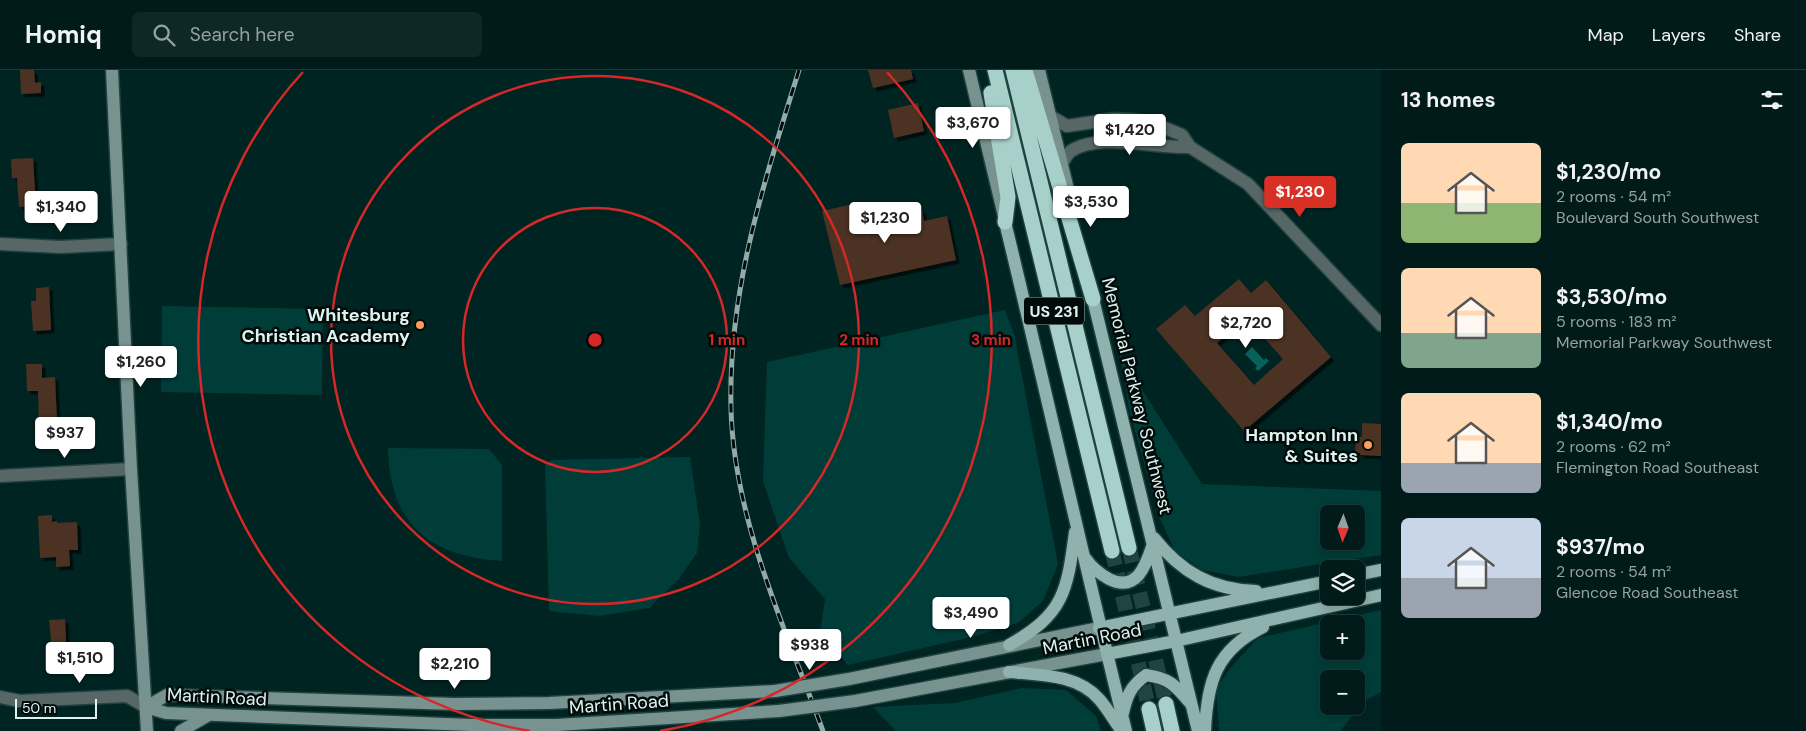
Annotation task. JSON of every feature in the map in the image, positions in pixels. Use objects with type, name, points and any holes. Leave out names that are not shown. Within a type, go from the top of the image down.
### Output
[{"type":"highway","points":[[986,70],[1008,197],[1005,222]]},
{"type":"highway","name":"US 231","points":[[995,70],[1112,552]]},
{"type":"highway","name":"US 231","points":[[1013,70],[1129,548]]},
{"type":"highway","points":[[1025,70],[1093,299]]},
{"type":"highway","points":[[1166,704],[1172,731]]},
{"type":"highway","points":[[1149,709],[1154,731]]},
{"type":"main road","points":[[112,70],[147,731]]},
{"type":"main road","points":[[969,70],[1077,522],[1099,628],[1126,731]]},
{"type":"main road","name":"Memorial Parkway Southwest","points":[[1039,70],[1198,731]]},
{"type":"main road","points":[[1008,646],[1030,633],[1051,615],[1065,588],[1077,522]]},
{"type":"main road","points":[[1084,557],[1090,566],[1102,576],[1125,584],[1133,582],[1140,575],[1146,564],[1152,538]]},
{"type":"main road","points":[[1152,538],[1184,570],[1204,579],[1242,591],[1276,592]]},
{"type":"main road","points":[[1365,573],[1381,570]]},
{"type":"main road","name":"Martin Road","points":[[146,707],[167,695],[465,704],[549,703],[775,691],[849,679],[1320,583]]},
{"type":"main road","name":"Martin Road","points":[[146,707],[166,713],[472,725],[557,725],[779,711],[854,701],[1176,641],[1381,595]]},
{"type":"main road","points":[[1205,731],[1206,705],[1213,673],[1247,635],[1280,618]]},
{"type":"main road","points":[[1009,672],[1051,676],[1082,685],[1099,699],[1122,731]]},
{"type":"main road","points":[[1122,717],[1127,695],[1134,683],[1146,675],[1162,677],[1172,682],[1192,706]]},
{"type":"main road","points":[[181,731],[209,715]]},
{"type":"street","points":[[1050,116],[1067,126],[1113,119],[1135,120],[1156,124],[1182,136],[1190,147],[1248,184],[1381,325]]},
{"type":"street","points":[[1062,164],[1070,152],[1084,145],[1116,142],[1146,143],[1170,148],[1190,147]]},
{"type":"street","points":[[0,244],[62,247],[120,244]]},
{"type":"street","points":[[0,476],[132,469]]},
{"type":"street","points":[[0,697],[20,701],[127,696],[146,707]]},
{"type":"green space","points":[[162,306],[323,309],[322,395],[161,392]]},
{"type":"green space","points":[[1005,310],[1014,334],[1058,564],[1043,601],[1018,623],[972,637],[848,665],[820,632],[825,599],[789,558],[763,481],[767,362]]},
{"type":"green space","points":[[1120,355],[1202,484],[1381,491],[1381,555],[1348,560],[1320,560],[1320,564],[1238,577],[1202,570],[1175,551],[1160,519],[1130,414]]},
{"type":"green space","points":[[388,448],[489,449],[502,465],[502,561],[476,558],[454,552],[435,543],[418,531],[406,516],[396,497],[390,474]]},
{"type":"green space","points":[[690,457],[700,525],[697,553],[678,580],[649,608],[599,616],[549,611],[545,465],[551,460]]},
{"type":"green space","points":[[1381,610],[1381,692],[1365,701],[1365,670],[1320,670],[1320,715],[1353,715],[1340,731],[1219,731],[1216,689],[1231,667],[1258,638],[1320,624],[1320,660],[1365,660],[1365,615],[1359,615]]},
{"type":"green space","points":[[1022,688],[1066,690],[1096,716],[1101,731],[896,731],[873,707],[955,703]]},
{"type":"water","points":[[1252,347],[1264,360],[1266,358],[1269,361],[1258,371],[1255,368],[1257,366],[1245,354]]},
{"type":"building","points":[[20,70],[34,70],[35,83],[41,82],[41,93],[21,94]]},
{"type":"building","points":[[868,70],[911,70],[913,79],[873,88]]},
{"type":"building","points":[[918,103],[924,131],[894,138],[888,110]]},
{"type":"building","points":[[33,158],[35,191],[31,191],[32,206],[19,207],[17,178],[12,178],[11,159]]},
{"type":"building","points":[[862,202],[863,207],[871,206],[873,214],[866,215],[871,235],[908,227],[905,213],[922,210],[924,221],[947,216],[956,260],[840,285],[822,211]]},
{"type":"building","points":[[1239,279],[1251,293],[1266,280],[1331,357],[1244,431],[1156,329],[1185,305],[1195,316]],"holes":[[[1246,318],[1283,359],[1254,385],[1217,343]]]},
{"type":"building","points":[[49,287],[51,330],[33,331],[31,301],[36,301],[36,288]]},
{"type":"building","points":[[26,364],[42,364],[42,378],[55,377],[57,422],[39,423],[38,391],[27,391]]},
{"type":"building","name":"Hampton Inn & Suites","points":[[1362,423],[1381,424],[1381,456],[1360,455],[1360,453],[1355,452],[1356,437],[1362,437]]},
{"type":"building","points":[[52,515],[52,522],[77,522],[78,550],[69,550],[70,566],[56,567],[56,557],[40,558],[38,516]]},
{"type":"building","points":[[65,619],[67,661],[53,661],[49,620]]},
{"type":"tunnel","points":[[1129,548],[1166,704]]},
{"type":"tunnel","points":[[1112,551],[1149,709]]},
{"type":"railway","points":[[799,70],[761,195],[742,279],[735,321],[731,409],[734,450],[741,492],[751,533],[778,613],[823,731]]},
{"type":"place","name":"Whitesburg Christian Academy","points":[[420,325]]},
{"type":"place","name":"Hampton Inn & Suites","points":[[1368,445]]}]
